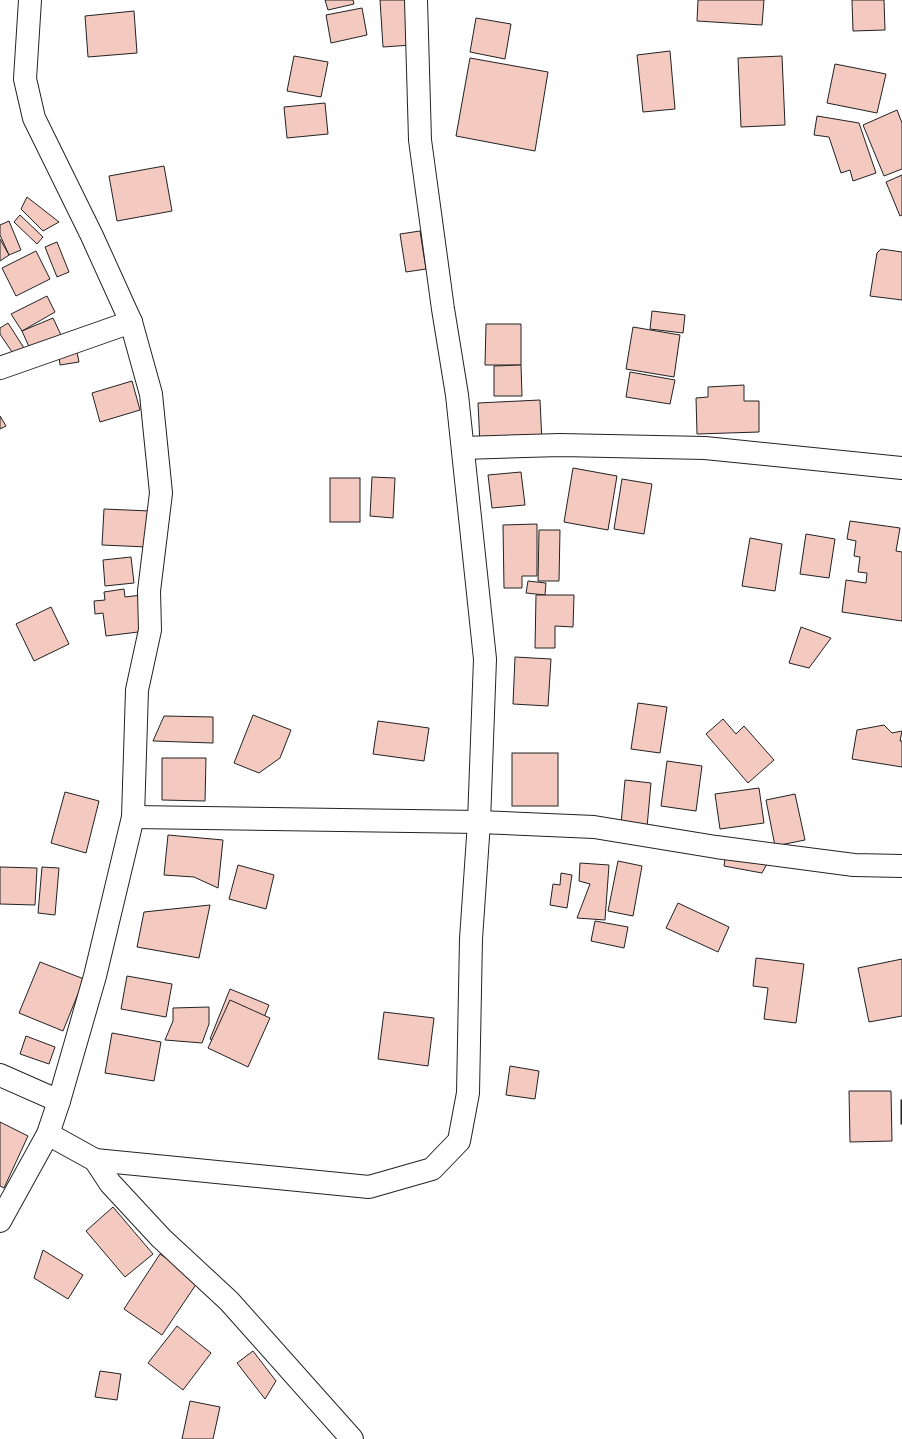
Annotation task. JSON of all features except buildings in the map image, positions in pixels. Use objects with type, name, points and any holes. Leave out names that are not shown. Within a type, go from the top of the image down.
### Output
[{"type":"street","points":[[0,1221],[48,1134],[59,1101],[95,976],[133,817],[137,690],[150,630],[149,591],[160,493],[151,394],[131,322],[92,236],[34,118],[25,79],[30,0]]},
{"type":"street","points":[[48,1134],[95,1160],[369,1187],[432,1169],[459,1141],[468,1093],[471,938],[479,822],[485,659],[457,395],[443,309],[420,140],[416,0]]},
{"type":"street","points":[[0,368],[131,322]]},
{"type":"street","points":[[463,448],[560,445],[705,448],[902,468]]},
{"type":"street","points":[[133,817],[479,822],[594,827],[716,847],[854,865],[902,866]]},
{"type":"street","points":[[0,1075],[59,1101]]},
{"type":"street","points":[[95,1160],[110,1183],[145,1222],[229,1301],[352,1439]]}]
